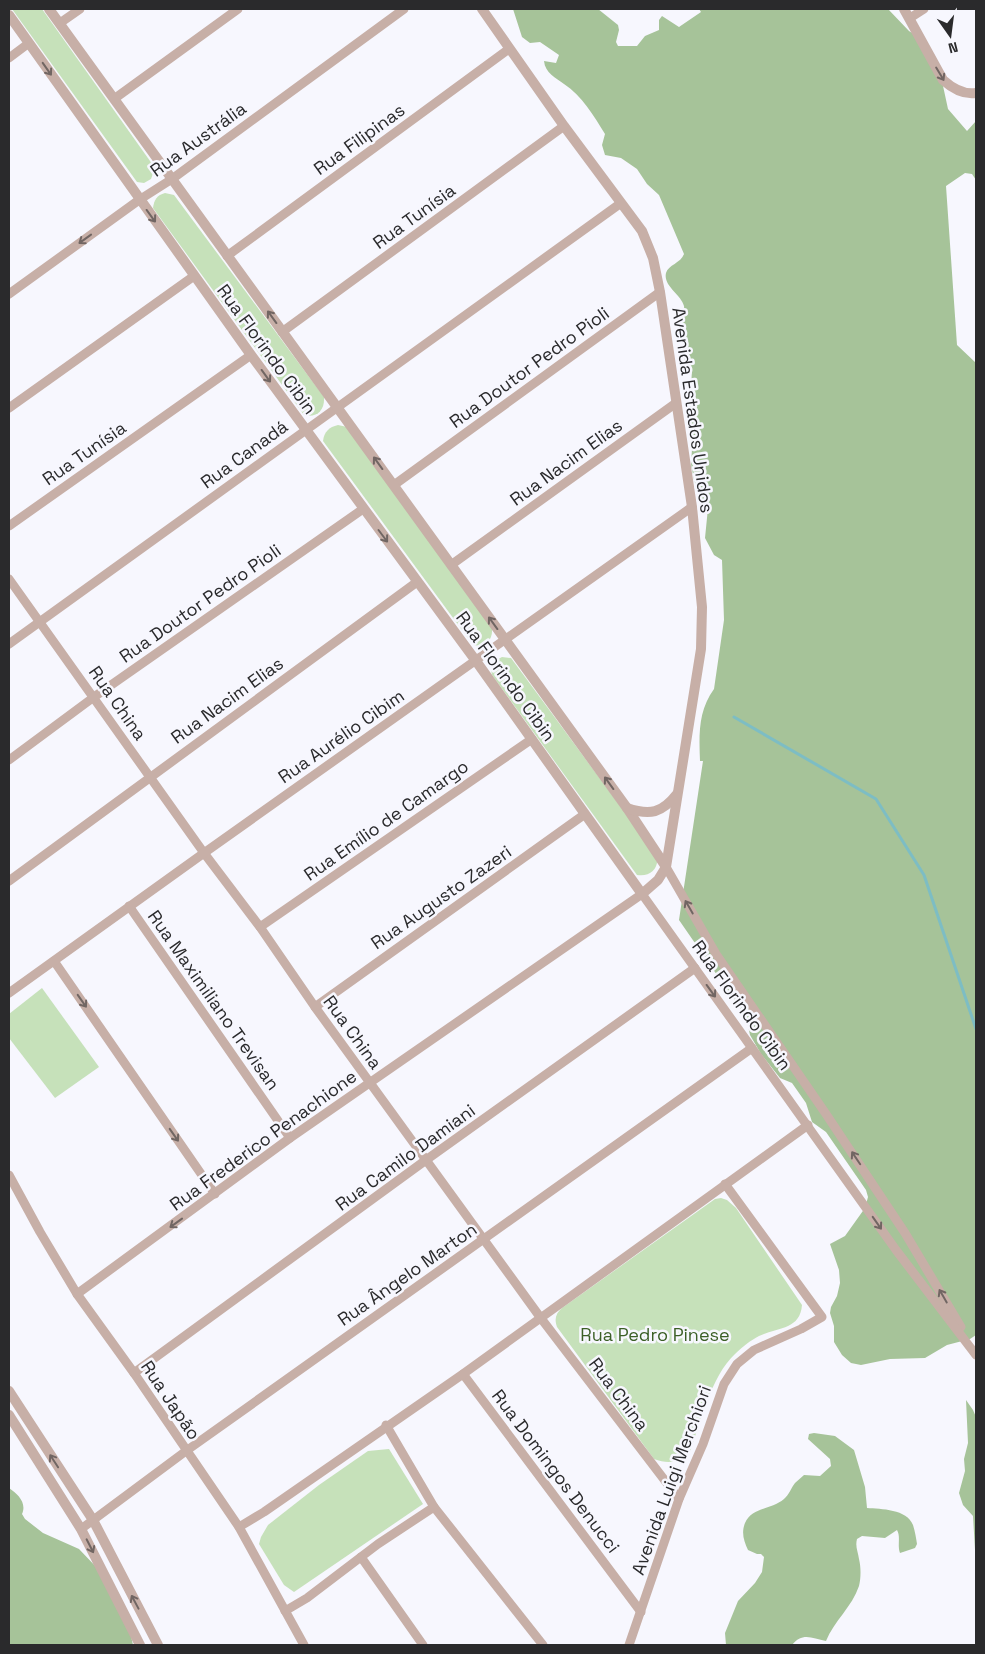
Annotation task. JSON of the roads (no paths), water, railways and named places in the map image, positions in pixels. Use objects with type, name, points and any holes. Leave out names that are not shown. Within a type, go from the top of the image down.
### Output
[{"type":"street","name":"Rua Florindo Cibin","points":[[49,9],[627,808],[666,867],[716,954],[912,1243],[976,1354]]},
{"type":"street","points":[[60,23],[80,9]]},
{"type":"street","points":[[114,98],[238,9]]},
{"type":"street","name":"Rua Austrália","points":[[9,294],[139,200],[172,179],[404,9]]},
{"type":"street","name":"Avenida Estados Unidos","points":[[482,9],[564,126],[642,231],[653,258],[660,292],[692,507],[702,607],[701,649],[666,867]]},
{"type":"street","points":[[904,9],[943,80],[961,92],[976,93]]},
{"type":"street","points":[[910,18],[924,9]]},
{"type":"street","name":"Rua Florindo Cibin","points":[[9,15],[251,355],[476,661],[896,1250],[976,1354]]},
{"type":"street","points":[[9,58],[28,44]]},
{"type":"street","name":"Rua Filipinas","points":[[228,256],[509,48]]},
{"type":"street","name":"Rua Tunísia","points":[[282,332],[564,126]]},
{"type":"street","name":"Rua Canadá","points":[[9,644],[621,203]]},
{"type":"street","points":[[9,408],[194,276]]},
{"type":"street","name":"Rua Doutor Pedro Pioli","points":[[394,485],[660,292]]},
{"type":"street","name":"Rua Tunísia","points":[[9,526],[251,355]]},
{"type":"street","name":"Rua Nacim Elias","points":[[451,565],[676,403]]},
{"type":"street","name":"Rua Aurélio Cibim","points":[[9,993],[204,852],[692,507]]},
{"type":"street","name":"Rua Doutor Pedro Pioli","points":[[9,760],[94,697],[363,509]]},
{"type":"street","name":"Rua China","points":[[9,579],[483,1239],[679,1499]]},
{"type":"street","name":"Rua Nacim Elias","points":[[9,881],[417,582]]},
{"type":"street","name":"Rua Emílio de Camargo","points":[[260,927],[532,739]]},
{"type":"street","points":[[627,808],[641,813],[656,812],[668,805],[678,794]]},
{"type":"street","name":"Rua Augusto Zazeri","points":[[315,1007],[585,814]]},
{"type":"street","points":[[642,894],[658,880],[666,867]]},
{"type":"street","name":"Rua Frederico Penachione","points":[[77,1294],[290,1138],[642,894]]},
{"type":"street","name":"Rua Maximiliano Trevisan","points":[[129,906],[290,1138]]},
{"type":"street","points":[[54,961],[215,1194]]},
{"type":"street","name":"Rua Camilo Damiani","points":[[134,1373],[426,1160],[695,968]]},
{"type":"street","name":"Rua Ângelo Marton","points":[[81,1529],[186,1451],[752,1048]]},
{"type":"street","points":[[239,1527],[463,1374],[808,1125]]},
{"type":"street","name":"Rua Japão","points":[[9,1176],[77,1294],[134,1373],[239,1527],[304,1645]]},
{"type":"street","name":"Avenida Luigi Merchiori","points":[[628,1645],[679,1499],[703,1444],[724,1384],[737,1364],[754,1350],[801,1329],[822,1317],[725,1184]]},
{"type":"street","name":"Rua Domingos Denucci","points":[[463,1374],[641,1612]]},
{"type":"street","points":[[9,1391],[93,1520],[158,1645]]},
{"type":"street","points":[[9,1415],[81,1529],[140,1645]]},
{"type":"street","points":[[386,1425],[434,1507],[543,1645]]},
{"type":"street","points":[[285,1611],[307,1598],[378,1544],[434,1507]]},
{"type":"street","points":[[361,1557],[423,1645]]},
{"type":"waterway","points":[[734,717],[876,799],[924,875],[976,1029]]},
{"type":"park label","name":"Rua Pedro Pinese","points":[[655,1334]]}]
